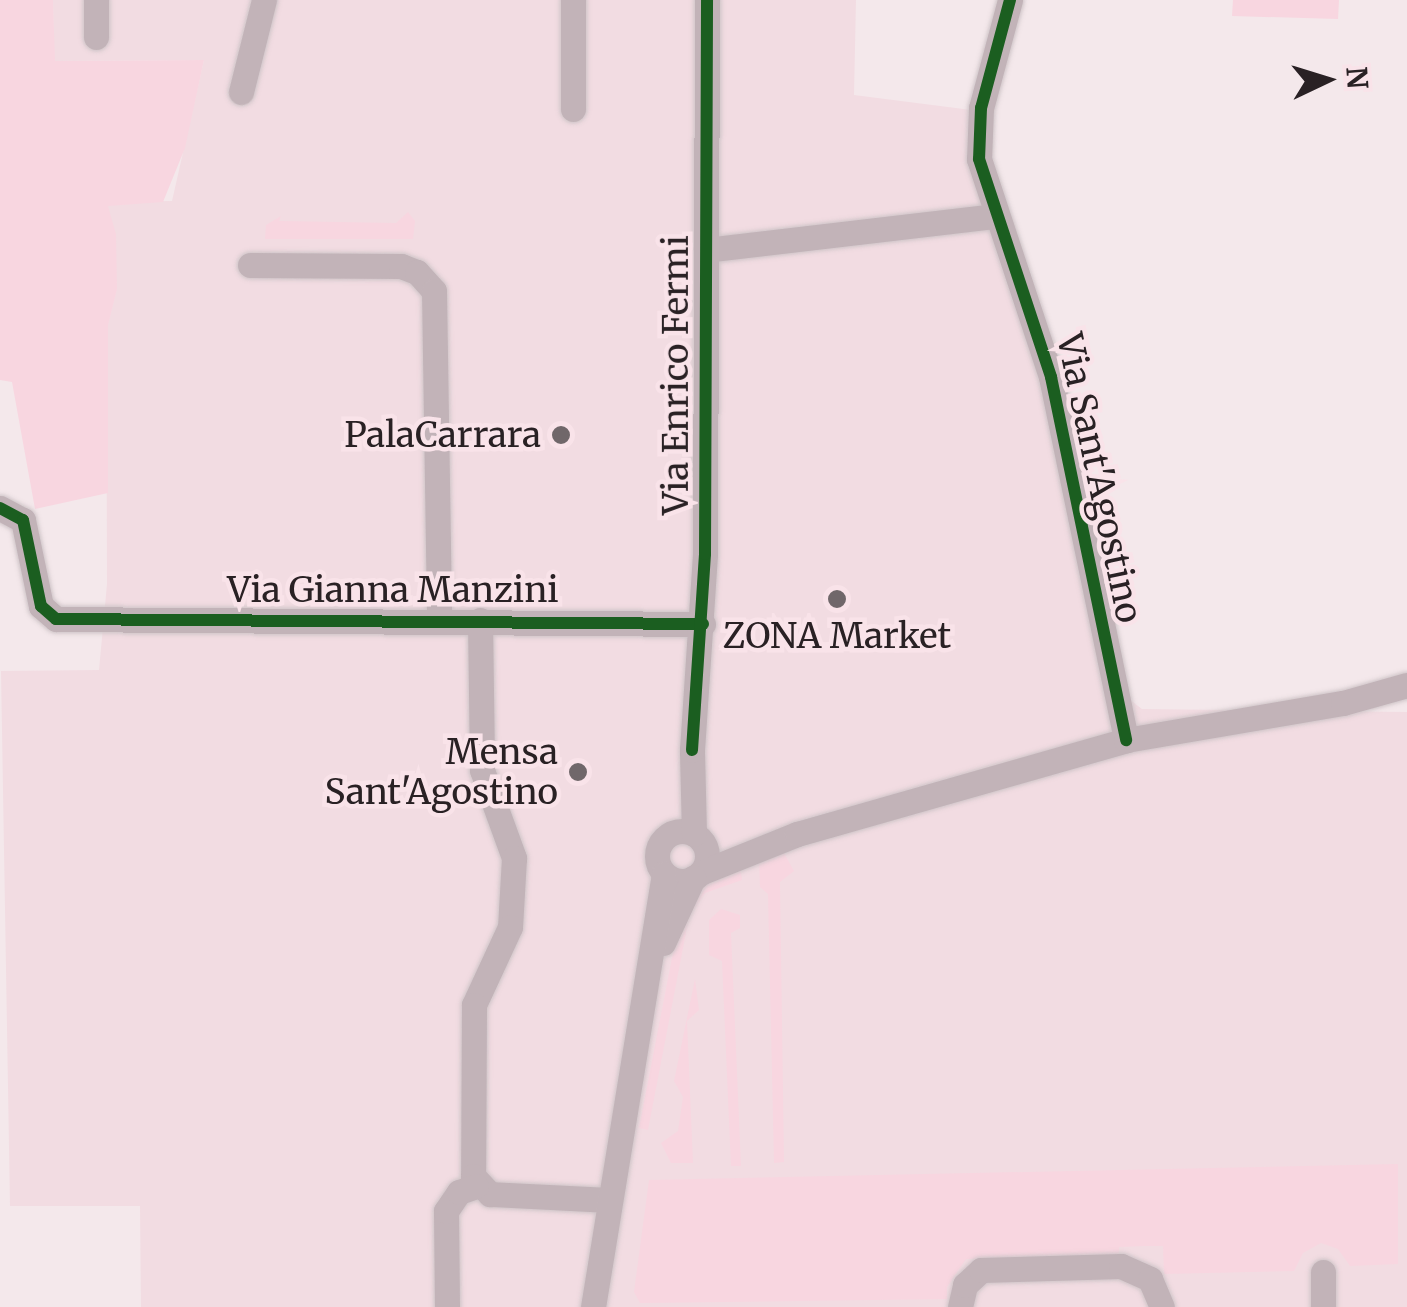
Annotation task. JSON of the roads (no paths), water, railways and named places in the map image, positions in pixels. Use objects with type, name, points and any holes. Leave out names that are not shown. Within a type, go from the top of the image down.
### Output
[{"type":"street","points":[[96,0],[96,37]]},
{"type":"street","points":[[241,92],[264,0]]},
{"type":"street","points":[[572,110],[573,0]]},
{"type":"street","name":"Via Enrico Fermi","points":[[689,837],[703,624],[707,0]]},
{"type":"street","name":"Via Sant'Agostino","points":[[1010,0],[979,126],[979,159],[994,216],[1050,377],[1126,740]]},
{"type":"street","points":[[706,250],[994,216]]},
{"type":"street","points":[[250,265],[401,266],[417,272],[434,291],[438,619]]},
{"type":"street","name":"Via Gianna Manzini","points":[[0,508],[17,514],[27,528],[46,613],[83,620],[438,619],[703,624]]},
{"type":"street","points":[[476,1186],[474,1005],[510,927],[514,858],[482,770],[480,620]]},
{"type":"street","points":[[664,874],[697,875],[747,850],[1126,740],[1343,703],[1407,685]]},
{"type":"street","points":[[593,1307],[607,1200],[651,970],[664,874],[657,853],[689,837],[747,850]]},
{"type":"street","points":[[651,970],[697,875],[689,837]]},
{"type":"street","points":[[447,1307],[446,1211],[459,1192],[476,1186],[500,1194],[607,1200]]},
{"type":"street","points":[[960,1307],[964,1285],[982,1270],[1121,1266],[1150,1279],[1162,1307]]},
{"type":"street","points":[[1322,1272],[1323,1307]]},
{"type":"place","name":"PalaCarrara","points":[[561,435]]},
{"type":"place","name":"ZONA Market","points":[[837,599]]},
{"type":"place","name":"Mensa Sant'Agostino","points":[[578,772]]}]
